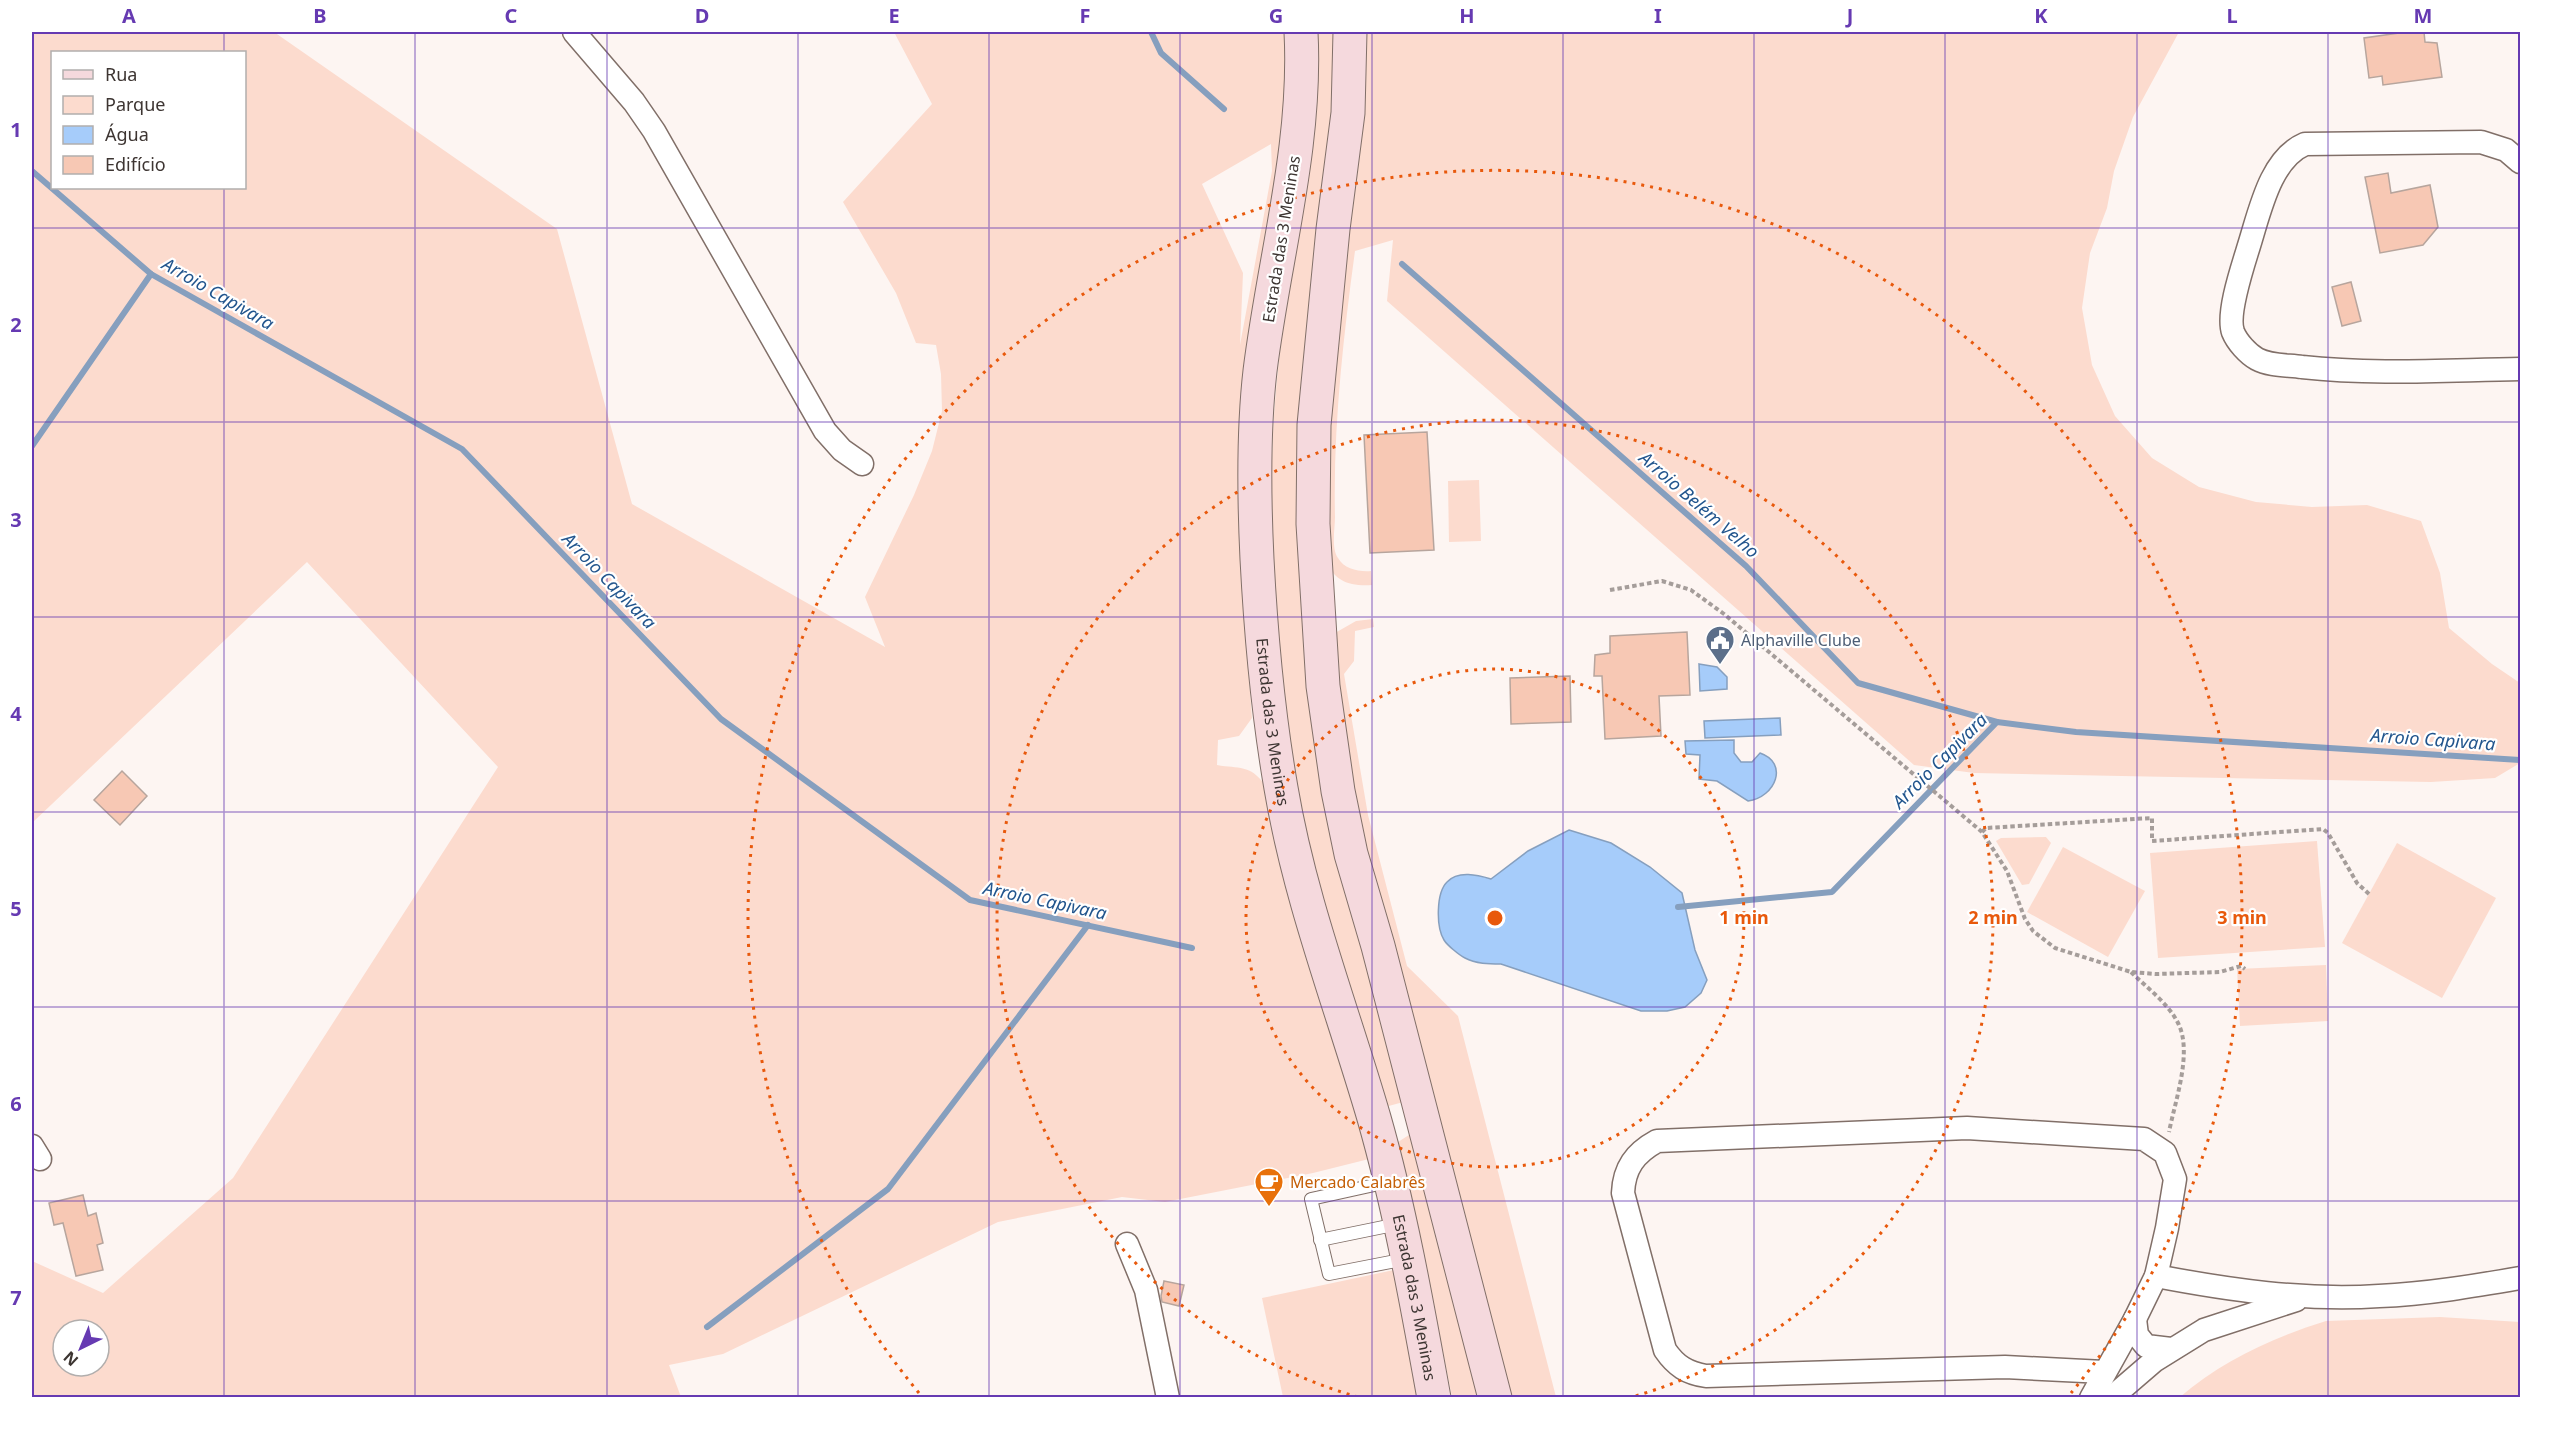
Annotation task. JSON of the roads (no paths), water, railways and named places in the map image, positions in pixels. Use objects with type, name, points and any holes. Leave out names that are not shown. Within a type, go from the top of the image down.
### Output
[{"type":"main road","name":"Estrada das 3 Meninas","points":[[1301,32],[1301,102],[1289,195],[1260,372],[1255,474],[1257,558],[1267,693],[1281,789],[1296,861],[1375,1121],[1407,1259],[1434,1398]]},
{"type":"main road","points":[[1350,32],[1348,113],[1333,230],[1314,425],[1313,524],[1323,686],[1338,791],[1351,854],[1378,946],[1495,1398]]},
{"type":"main road","points":[[1375,1121],[1420,1107]]},
{"type":"street","points":[[574,32],[634,102],[654,131],[825,431],[842,450],[862,464]]},
{"type":"street","points":[[2520,162],[2506,150],[2481,142],[2305,144],[2296,148],[2276,168],[2251,238],[2232,312],[2233,331],[2243,348],[2258,359],[2275,364],[2331,370],[2520,369]]},
{"type":"street","points":[[2091,1398],[2156,1276],[2175,1179],[2165,1153],[2144,1139],[1967,1128],[1657,1141],[1634,1157],[1628,1168],[1623,1193],[1665,1350],[1673,1362],[1694,1374],[1706,1376],[2005,1367],[2104,1372]]},
{"type":"street","points":[[1127,1244],[1146,1290],[1168,1398]]},
{"type":"street","points":[[2156,1276],[2214,1287],[2307,1296],[2378,1297],[2520,1278]]},
{"type":"street","points":[[2204,1330],[2218,1304],[2214,1287]]},
{"type":"street","points":[[2111,1398],[2171,1349],[2204,1330],[2307,1296]]},
{"type":"street","points":[[2135,1319],[2140,1342],[2153,1348],[2171,1349]]},
{"type":"lane","points":[[1389,1182],[1311,1200],[1320,1240],[1329,1274],[1407,1259]]},
{"type":"lane","points":[[1320,1240],[1399,1224]]},
{"type":"water","points":[[1699,664],[1717,667],[1727,677],[1727,689],[1700,691]]},
{"type":"water","points":[[1780,718],[1781,735],[1705,738],[1704,721]]},
{"type":"water","points":[[1734,740],[1734,753],[1741,762],[1752,762],[1760,753],[1774,764],[1776,772],[1772,787],[1758,798],[1748,801],[1717,781],[1699,779],[1700,755],[1686,754],[1685,741]]},
{"type":"water","points":[[1569,830],[1611,843],[1650,867],[1682,893],[1695,950],[1707,980],[1701,993],[1685,1007],[1667,1011],[1641,1011],[1501,964],[1469,960],[1462,957],[1444,940],[1438,910],[1443,887],[1447,882],[1462,875],[1491,879],[1528,851]]},
{"type":"waterway","name":"Arroio Belém Velho","points":[[1151,32],[1161,53],[1224,109]]},
{"type":"waterway","name":"Arroio Capivara","points":[[32,171],[51,187]]},
{"type":"waterway","name":"Arroio Capivara","points":[[53,189],[151,274],[462,449],[721,719],[970,900],[1192,948]]},
{"type":"waterway","name":"Arroio Belém Velho","points":[[1402,264],[1746,566],[1858,683],[1997,722]]},
{"type":"waterway","points":[[32,446],[151,274]]},
{"type":"waterway","name":"Arroio Capivara","points":[[1678,907],[1832,892],[1997,722],[2076,732],[2520,760]]},
{"type":"waterway","points":[[707,1327],[888,1189],[1088,925]]},
{"type":"place","name":"Alphaville Clube","points":[[1720,666]]},
{"type":"place","name":"Mercado Calabrês","points":[[1269,1208]]}]
